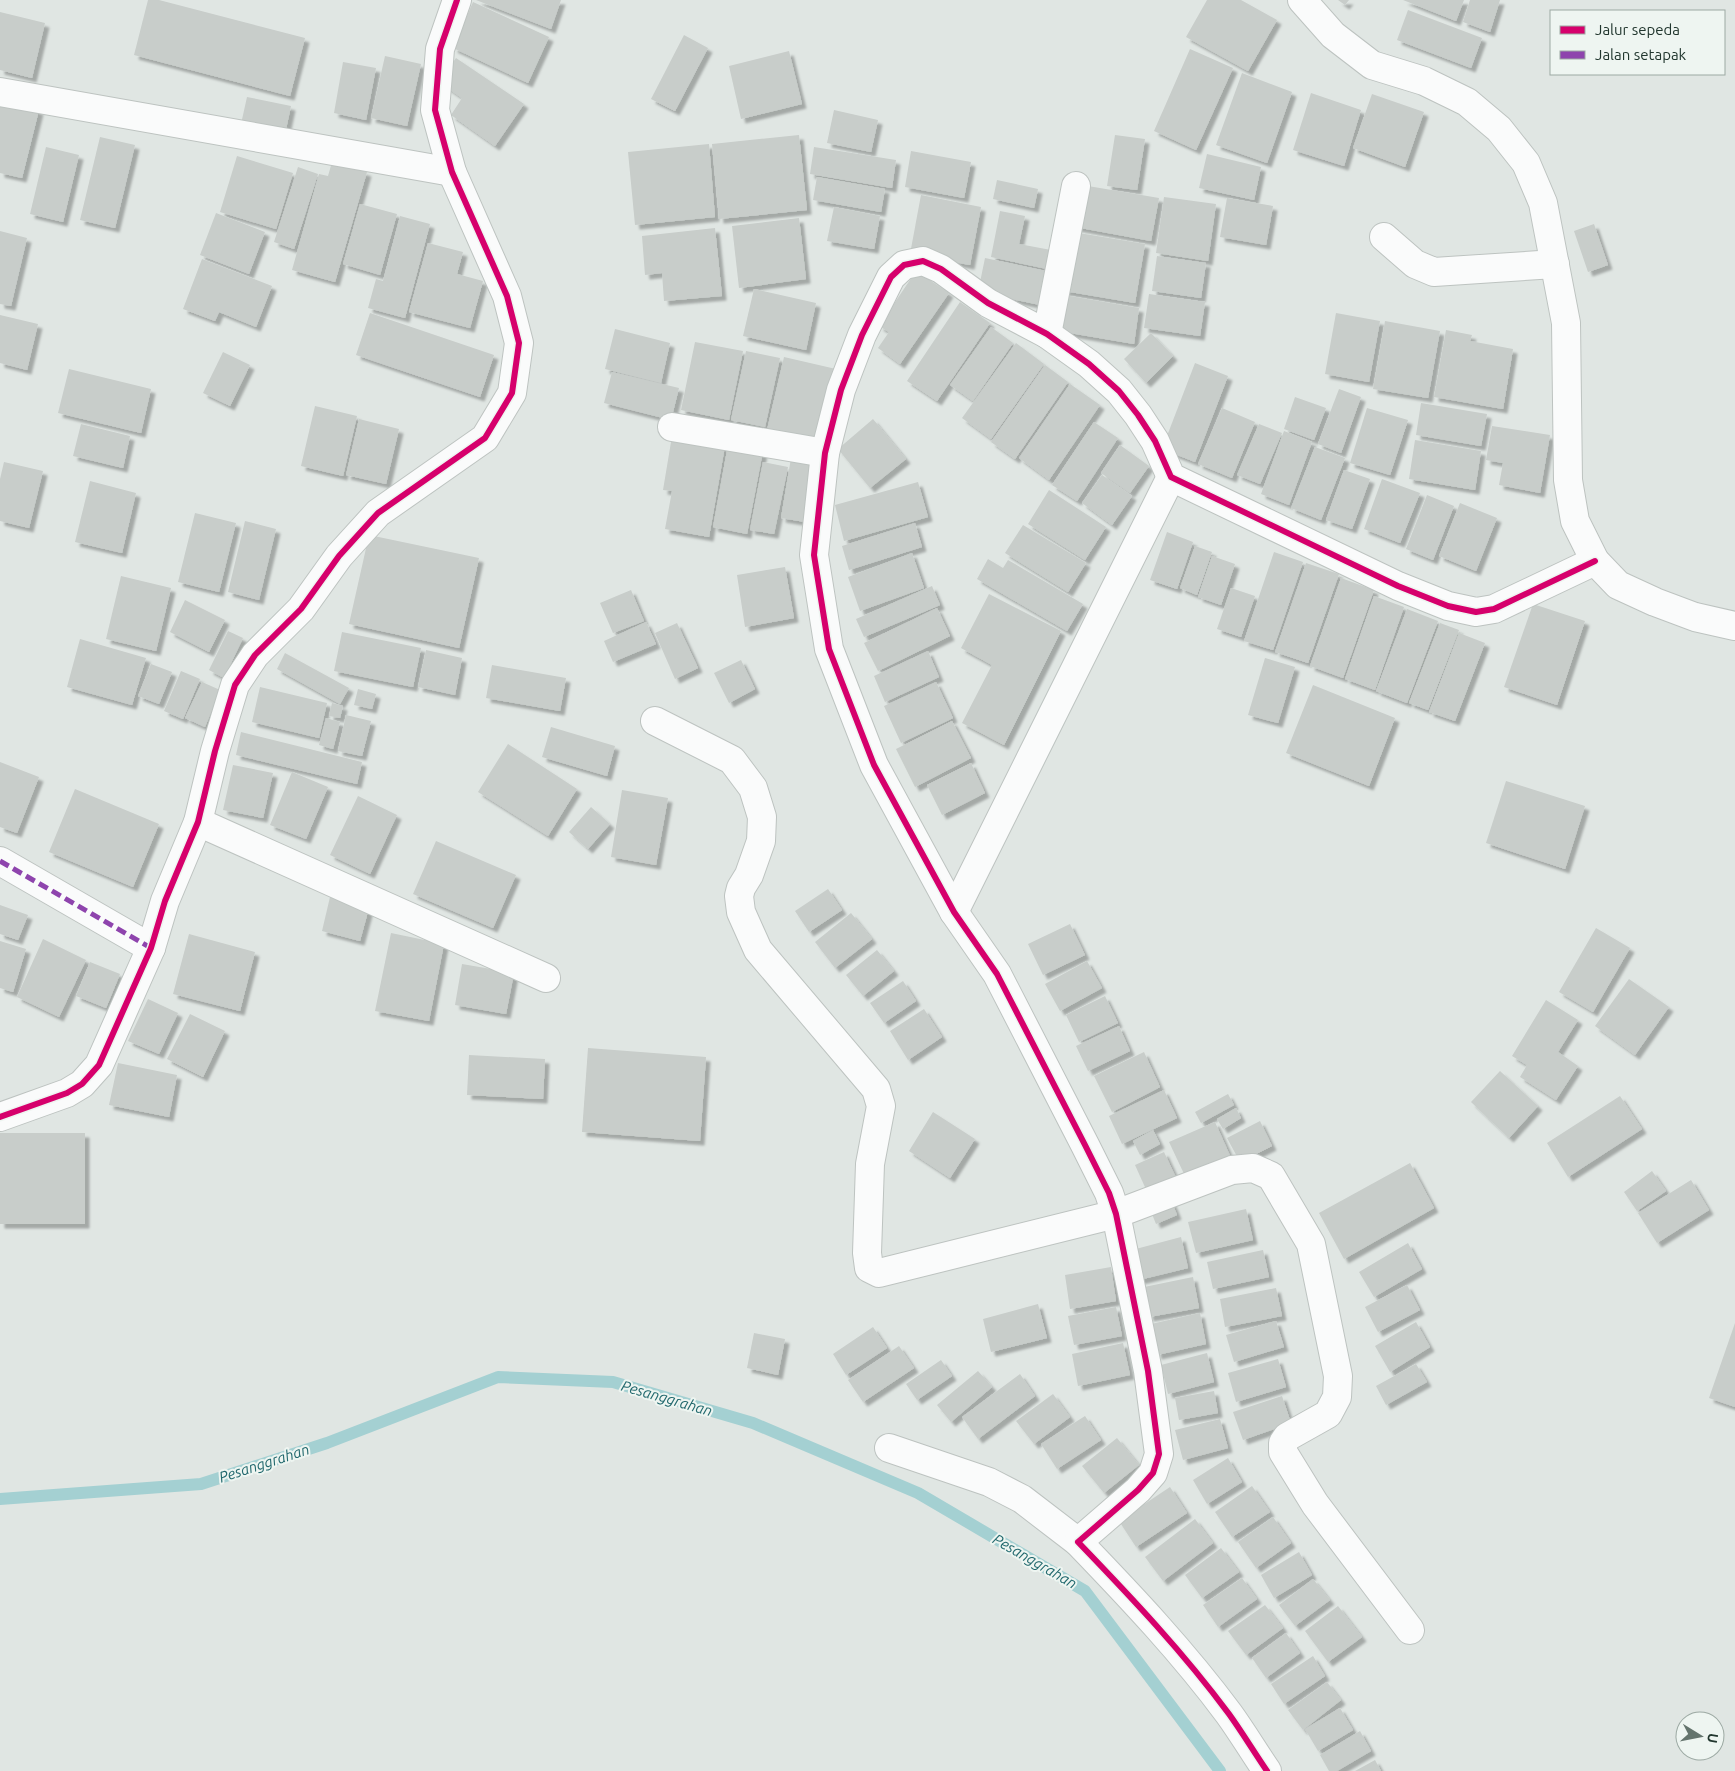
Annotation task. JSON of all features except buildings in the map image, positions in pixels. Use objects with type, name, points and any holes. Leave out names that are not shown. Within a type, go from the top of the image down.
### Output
[{"type":"street","points":[[0,1117],[67,1093],[82,1084],[99,1065],[151,948],[165,901],[198,822],[215,751],[235,685],[255,655],[301,609],[340,556],[378,513],[485,438],[512,393],[519,343],[507,296],[452,172],[435,110],[440,49],[457,0]]},
{"type":"street","points":[[1302,0],[1333,35],[1372,65],[1424,81],[1467,102],[1499,129],[1526,163],[1543,203],[1566,323],[1568,480],[1575,521],[1595,561],[1618,585],[1656,602],[1695,616],[1735,626]]},
{"type":"street","points":[[0,92],[452,172]]},
{"type":"street","points":[[1047,334],[1076,186]]},
{"type":"street","points":[[1384,237],[1415,264],[1434,272],[1555,264]]},
{"type":"street","points":[[1078,1542],[1138,1490],[1153,1473],[1159,1454],[1148,1371],[1116,1214],[1109,1193],[997,974],[954,912],[874,765],[829,649],[814,555],[825,453],[841,390],[862,335],[892,278],[904,265],[922,262],[941,269],[988,303],[1047,334],[1089,364],[1118,391],[1138,415],[1155,441],[1171,477],[1398,586],[1448,606],[1476,612],[1494,610],[1595,561]]},
{"type":"street","points":[[672,427],[825,453]]},
{"type":"street","points":[[954,912],[1171,477]]},
{"type":"street","points":[[655,721],[732,760],[753,788],[762,817],[761,841],[749,875],[741,888],[739,896],[741,912],[758,950],[876,1089],[881,1106],[870,1164],[868,1268],[879,1274],[1116,1214],[1232,1170],[1253,1168],[1271,1176],[1311,1244],[1338,1376],[1337,1397],[1328,1414],[1287,1437],[1283,1443],[1283,1452],[1320,1512],[1410,1630]]},
{"type":"street","points":[[198,822],[546,978]]},
{"type":"street","points":[[0,861],[151,948]]},
{"type":"street","points":[[889,1448],[989,1482],[1022,1499],[1078,1542],[1144,1611],[1190,1663],[1230,1715],[1267,1771]]},
{"type":"waterway","name":"Pesanggrahan","points":[[0,1499],[201,1484],[327,1443],[498,1377],[613,1382],[753,1423],[918,1493],[1085,1591],[1220,1771]]},
{"type":"marked path","points":[[0,861],[151,948]]},
{"type":"cycle path","points":[[0,1117],[67,1093],[82,1084],[99,1065],[151,948],[165,901],[198,822],[215,751],[235,685],[255,655],[301,609],[339,556],[378,513],[485,438],[512,393],[519,343],[507,296],[452,172],[435,110],[440,49],[457,0]]},
{"type":"cycle path","points":[[1267,1771],[1229,1714],[1175,1647],[1078,1542],[1138,1490],[1153,1473],[1159,1454],[1148,1371],[1116,1214],[1109,1193],[997,974],[954,912],[874,765],[829,649],[814,555],[825,453],[841,390],[862,335],[891,277],[904,265],[923,261],[941,269],[988,303],[1047,334],[1089,364],[1119,391],[1138,415],[1155,441],[1171,477],[1398,586],[1448,606],[1476,612],[1494,609],[1595,561]]}]
